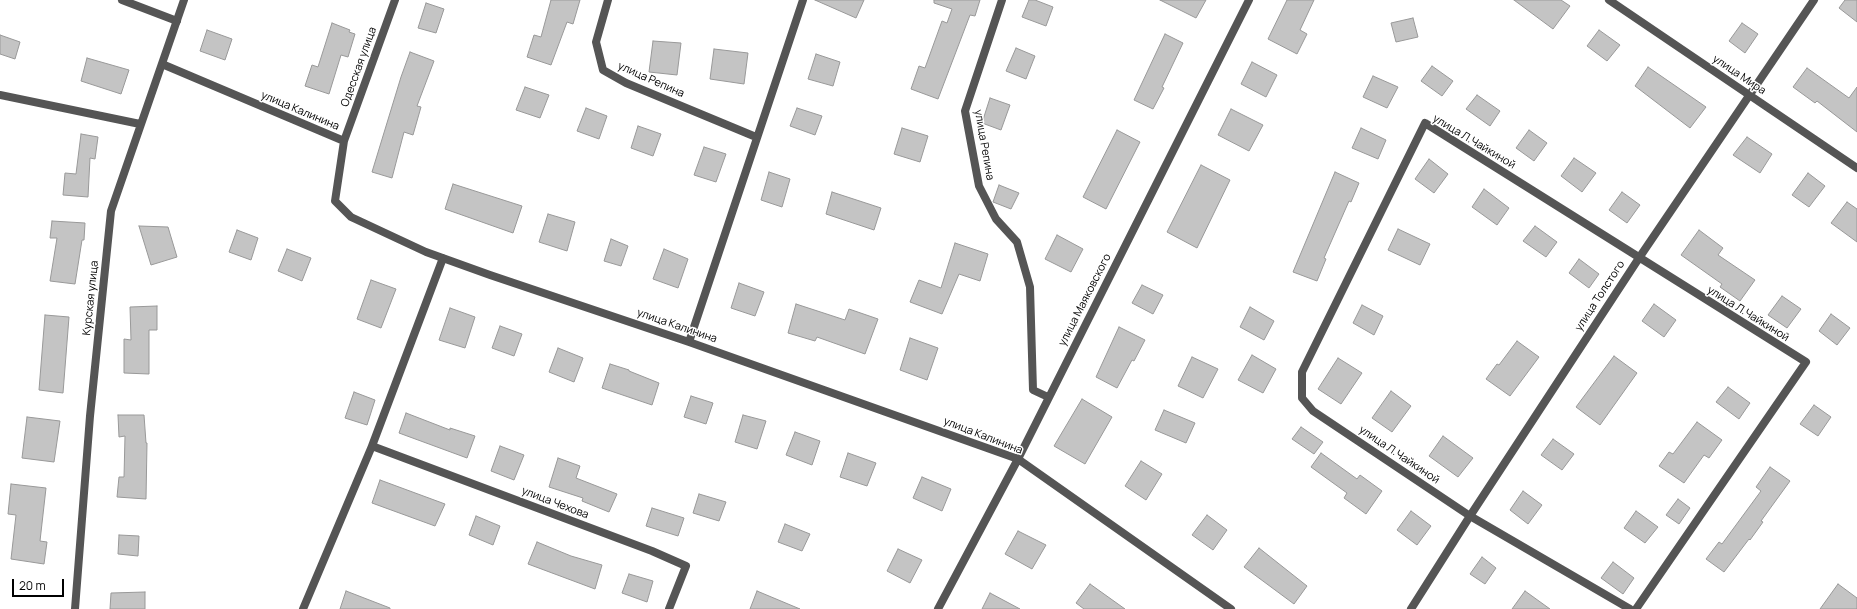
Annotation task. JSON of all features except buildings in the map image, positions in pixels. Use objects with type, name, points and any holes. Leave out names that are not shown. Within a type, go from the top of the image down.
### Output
[{"type":"street","points":[[122,0],[176,21]]},
{"type":"street","name":"Курская улица","points":[[75,609],[91,408],[111,211],[184,0]]},
{"type":"street","name":"Одесская улица","points":[[344,141],[395,0]]},
{"type":"street","name":"улица Репина","points":[[608,0],[596,42],[603,70],[626,83],[756,137]]},
{"type":"street","points":[[689,342],[756,137],[803,0]]},
{"type":"street","name":"улица Репина","points":[[1002,0],[965,111],[979,186],[996,219],[1017,242],[1030,287],[1033,390],[1048,397]]},
{"type":"street","name":"улица Маяковского","points":[[938,609],[1018,459],[1249,0]]},
{"type":"street","name":"улица Мира","points":[[1609,0],[1857,168]]},
{"type":"street","name":"улица Толстого","points":[[1412,609],[1470,516],[1638,258],[1814,0]]},
{"type":"street","name":"улица Калинина","points":[[162,64],[344,141],[335,201],[351,217],[443,258],[689,342],[1018,459],[1231,609]]},
{"type":"street","points":[[0,95],[140,124]]},
{"type":"street","name":"улица Л.Чайкиной","points":[[1630,609],[1470,516],[1314,411],[1302,398],[1302,372],[1425,123],[1806,362],[1636,609]]},
{"type":"street","points":[[303,609],[372,446],[443,258]]},
{"type":"street","name":"улица Чехова","points":[[372,446],[652,551],[686,566],[669,609]]}]
